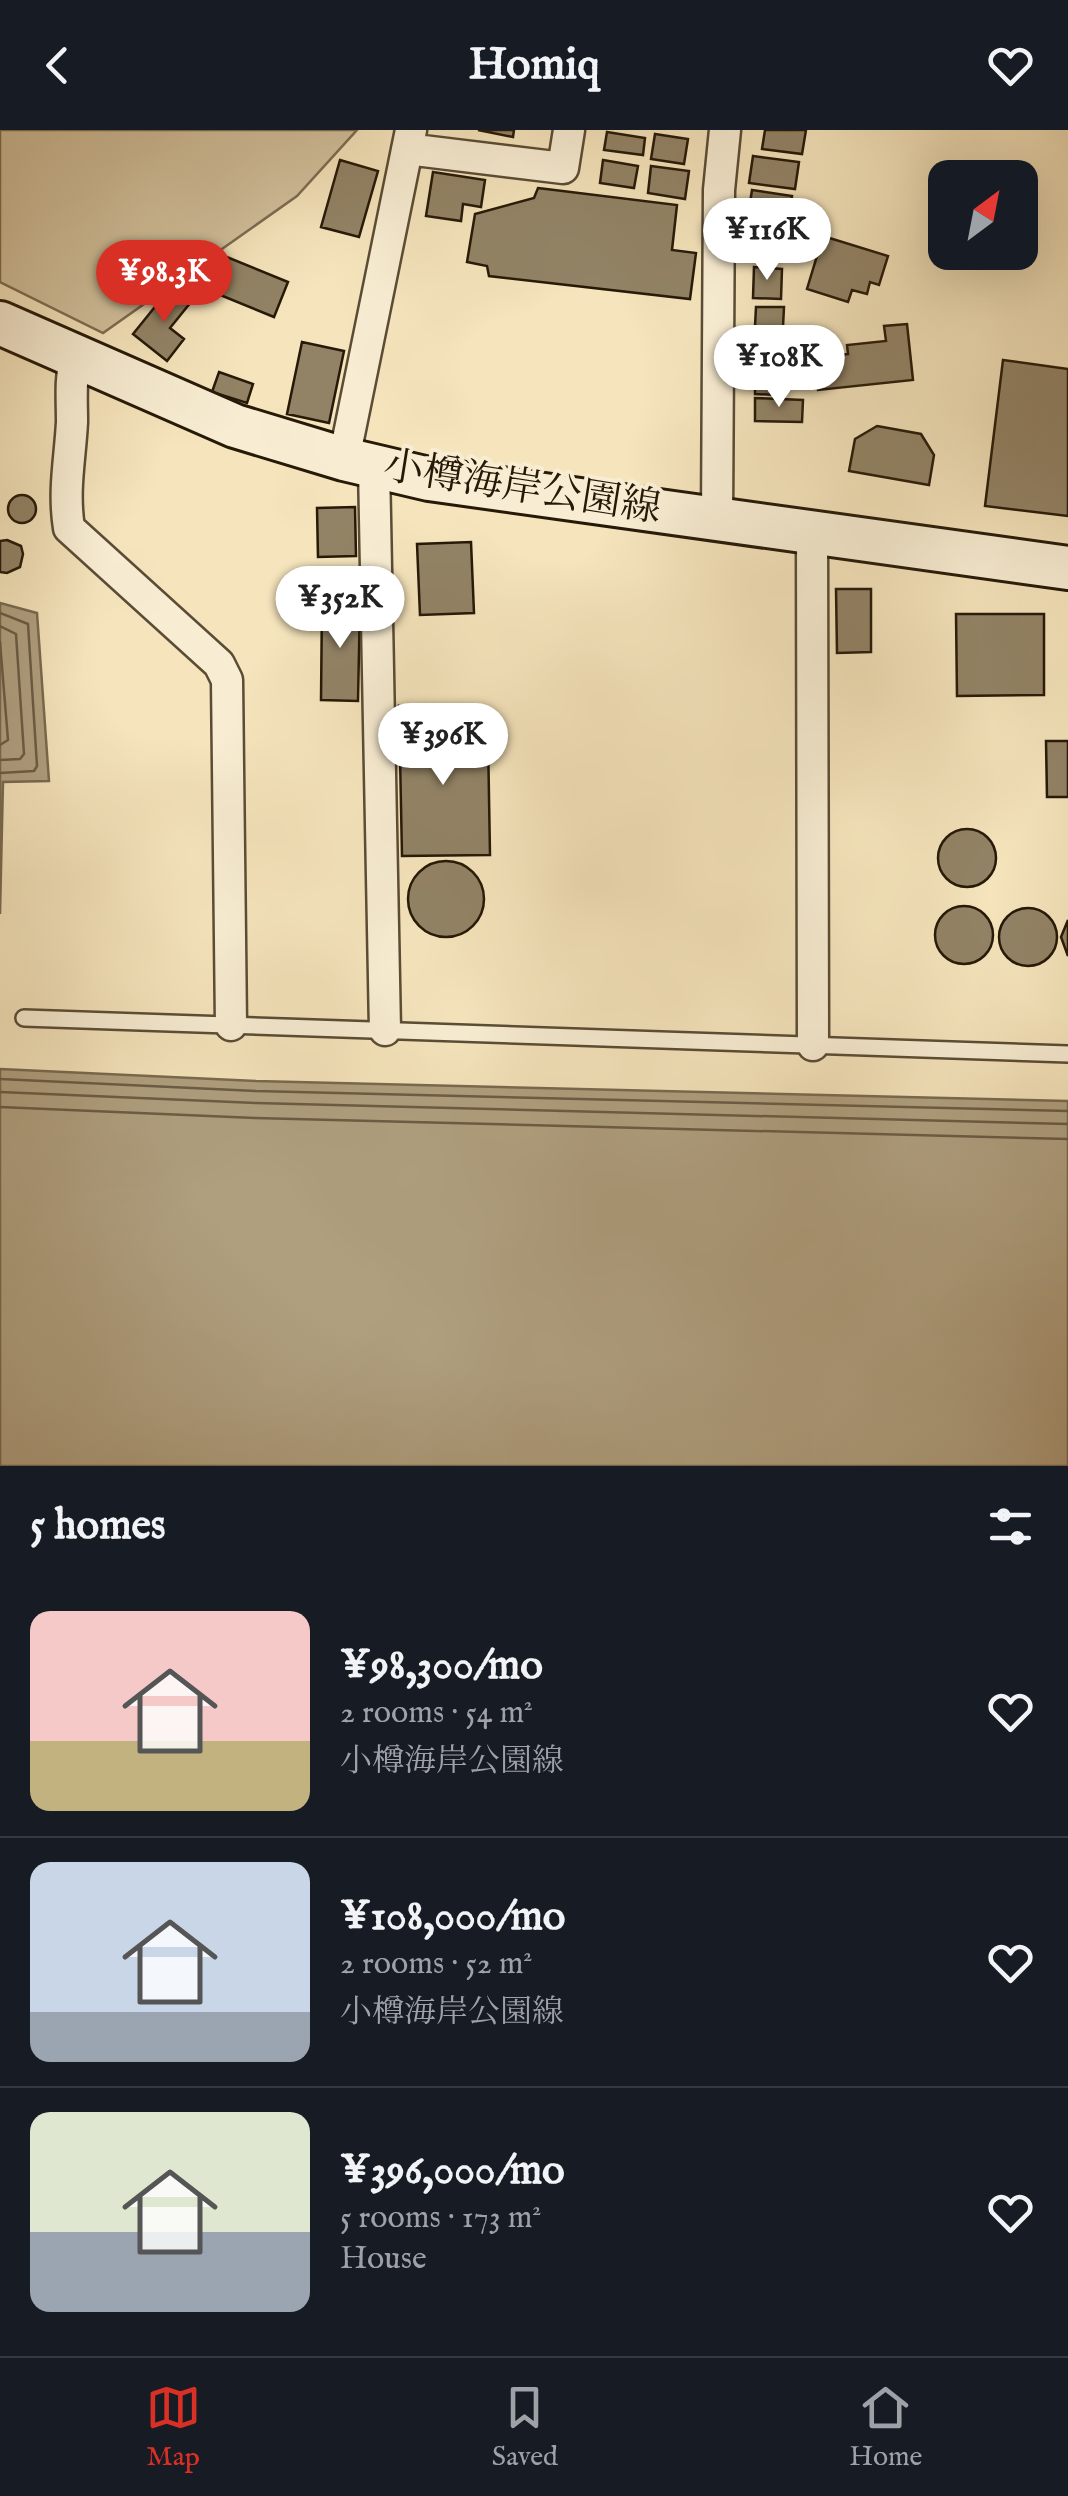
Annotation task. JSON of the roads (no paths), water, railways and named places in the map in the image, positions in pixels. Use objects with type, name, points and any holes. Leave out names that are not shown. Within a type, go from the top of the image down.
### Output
[{"type":"main road","name":"小樽海岸公園線","points":[[0,323],[235,426],[359,463],[430,479],[1068,568]]},
{"type":"street","points":[[385,1030],[359,463],[409,139],[563,168],[569,130]]},
{"type":"street","points":[[717,519],[718,190],[726,130]]},
{"type":"street","points":[[75,358],[70,382],[72,421],[64,497],[70,528],[218,664],[227,680],[231,1025]]},
{"type":"street","points":[[812,534],[813,1045]]},
{"type":"lane","points":[[24,1018],[1068,1054]]},
{"type":"water","points":[[0,603],[37,613],[49,781],[3,782],[0,914]]},
{"type":"water","points":[[0,1069],[256,1081],[1068,1101],[1068,1466],[0,1466]]}]
